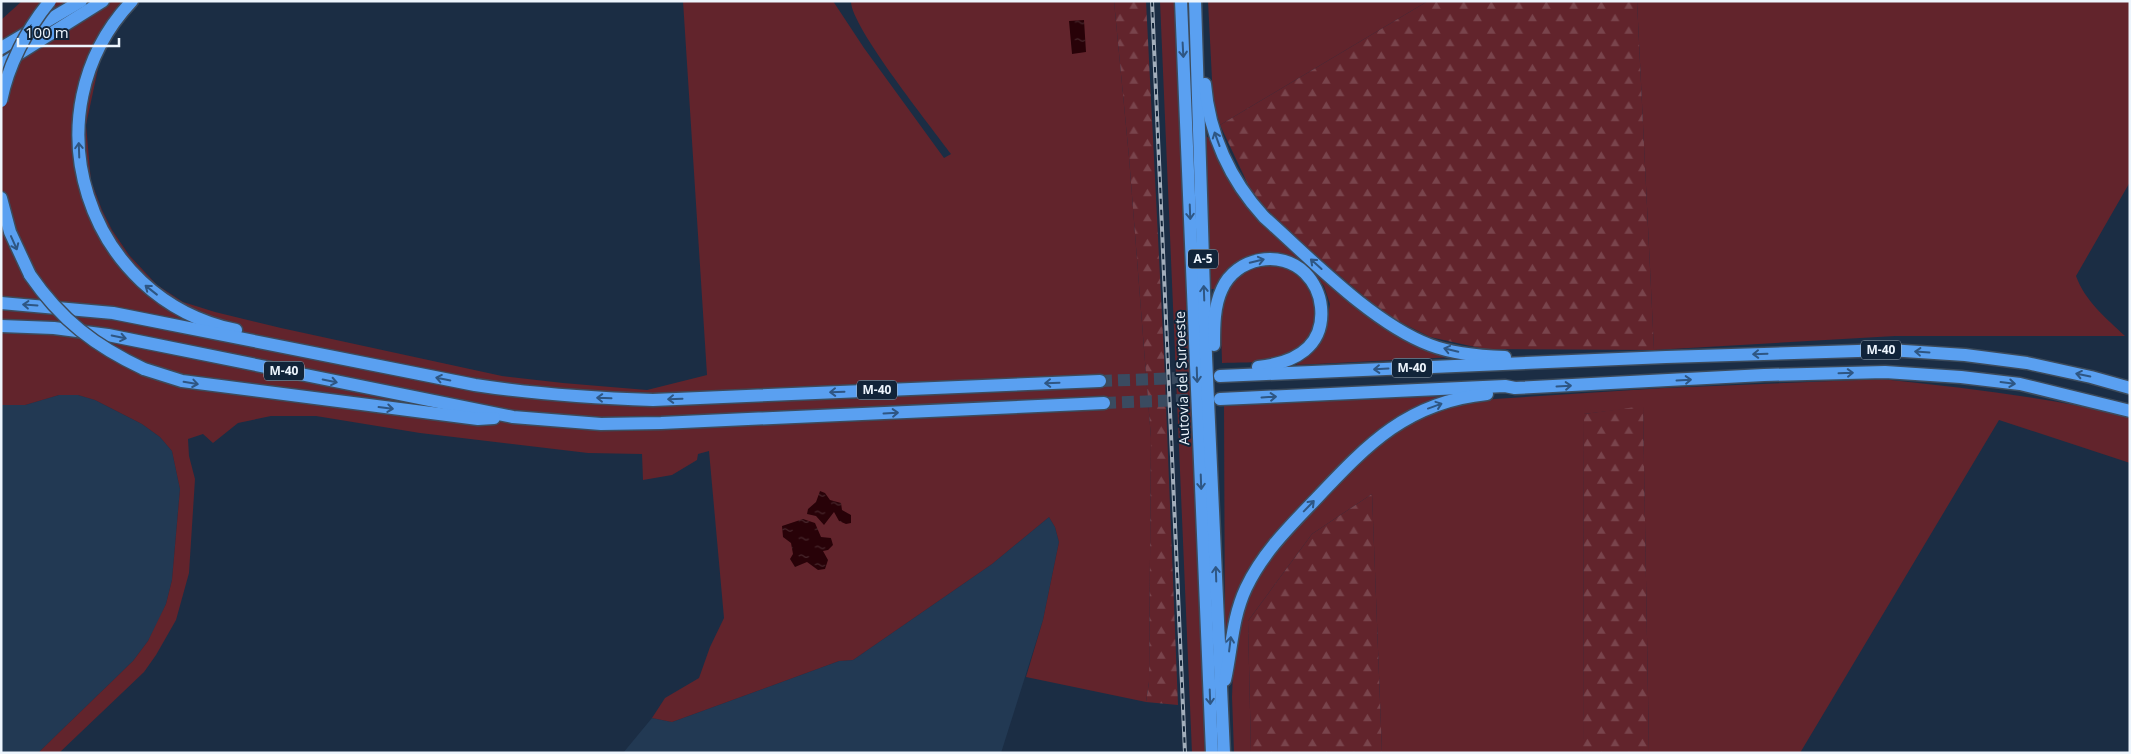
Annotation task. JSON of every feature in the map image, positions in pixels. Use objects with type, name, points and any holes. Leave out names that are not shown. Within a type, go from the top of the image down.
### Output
[{"type":"highway","points":[[1,101],[9,73],[19,50],[31,28],[50,1]]},
{"type":"highway","points":[[1,48],[81,1]]},
{"type":"highway","points":[[1,65],[103,1]]},
{"type":"highway","points":[[132,1],[102,41],[89,71],[81,101],[78,127],[79,158],[84,188],[95,217],[111,247],[126,267],[149,289],[168,302],[192,316],[231,329],[283,340],[320,355]]},
{"type":"highway","name":"Autovía del Suroeste","points":[[1181,1],[1212,753]]},
{"type":"highway","points":[[1195,1],[1200,11],[1206,96],[1213,130],[1231,172],[1248,200],[1264,217],[1352,295],[1384,321],[1429,345],[1471,355],[1504,357],[1568,355],[1604,359]]},
{"type":"highway","name":"Autovía del Suroeste","points":[[1195,1],[1206,346],[1224,753]]},
{"type":"highway","points":[[2,203],[10,232],[30,275],[54,306],[87,337],[116,356],[144,369],[182,381],[238,390],[478,419],[513,417]]},
{"type":"highway","name":"M-40","points":[[1214,516],[1218,508],[1214,328],[1221,290],[1226,280],[1242,266],[1265,259],[1288,262],[1297,267],[1312,282],[1320,299],[1322,320],[1312,342],[1296,357],[1275,365],[1253,367],[1220,376],[1604,359],[1898,350],[1965,355],[2027,363],[2130,388]]},
{"type":"highway","name":"M-40","points":[[1,303],[113,313],[475,385],[528,393],[590,398],[652,400],[1100,381]]},
{"type":"highway","name":"M-40","points":[[1,326],[54,328],[108,335],[513,417],[601,424],[1104,403]]},
{"type":"highway","name":"M-40","points":[[1220,399],[1505,386],[1515,388],[1764,375],[1885,372],[1961,377],[2020,384],[2130,411]]},
{"type":"highway","points":[[1222,692],[1235,617],[1246,588],[1260,563],[1276,540],[1355,458],[1384,433],[1414,415],[1438,404],[1473,396],[1505,392],[1515,388]]},
{"type":"shaded area","points":[[59,395],[78,395],[95,400],[142,424],[160,437],[172,451],[180,489],[172,580],[166,604],[158,622],[148,641],[133,661],[38,753],[1,753],[1,405],[25,405]]},
{"type":"shaded area","points":[[1049,517],[1055,527],[1059,542],[1043,620],[1001,753],[623,753],[652,718],[672,722],[839,661],[853,660],[992,564]]},
{"type":"green space","points":[[22,1],[139,1],[108,44],[99,64],[86,125],[91,181],[112,230],[129,255],[157,285],[183,302],[281,328],[502,376],[647,390],[707,375],[683,1],[833,1],[864,48],[944,158],[951,154],[877,54],[854,14],[851,1],[1114,1],[1129,157],[1151,438],[1149,682],[1146,702],[1026,677],[1043,620],[1059,542],[1055,527],[1049,517],[992,564],[853,660],[839,661],[672,722],[652,718],[665,698],[699,678],[710,647],[724,618],[709,451],[698,454],[697,460],[672,475],[643,480],[642,454],[588,453],[420,433],[316,416],[271,416],[238,423],[213,443],[203,434],[188,439],[189,456],[195,479],[189,573],[176,620],[144,672],[59,753],[38,753],[133,661],[148,641],[166,604],[172,580],[180,489],[172,451],[160,437],[142,424],[95,400],[78,395],[59,395],[25,405],[1,405],[1,20]]},
{"type":"green space","points":[[1114,1],[1146,1],[1164,355],[1178,705],[1146,702],[1149,682],[1151,438],[1129,157]]},
{"type":"green space","points":[[1160,1],[1175,1],[1205,753],[1192,753]]},
{"type":"green space","points":[[1208,1],[1428,1],[1220,125],[1213,99]]},
{"type":"green space","points":[[1428,1],[1637,1],[1654,350],[1484,349],[1430,337],[1386,315],[1293,236],[1253,195],[1220,125]]},
{"type":"green space","points":[[1637,1],[2130,1],[2130,182],[2076,276],[2090,301],[2125,336],[1895,336],[1654,350]]},
{"type":"green space","points":[[1203,134],[1209,138],[1225,174],[1249,208],[1277,238],[1337,290],[1455,357],[1296,365],[1312,353],[1325,331],[1330,304],[1324,286],[1310,271],[1291,257],[1276,253],[1263,253],[1244,259],[1229,267],[1215,289],[1211,289]]},
{"type":"green space","points":[[1269,264],[1288,268],[1299,276],[1307,287],[1315,312],[1314,325],[1310,337],[1302,347],[1282,358],[1256,362],[1222,363],[1221,318],[1225,296],[1237,277],[1244,272]]},
{"type":"green space","points":[[1882,379],[2037,399],[2130,417],[2130,463],[1999,420],[1800,753],[1649,753],[1643,407],[1584,414],[1583,753],[1382,753],[1372,494],[1312,534],[1248,621],[1251,753],[1234,753],[1232,697],[1234,645],[1251,588],[1277,547],[1356,464],[1394,432],[1436,410],[1479,400],[1664,388]]},
{"type":"green space","points":[[1448,396],[1385,425],[1361,444],[1308,498],[1258,555],[1230,617],[1225,659],[1224,405]]},
{"type":"green space","points":[[1643,406],[1649,753],[1583,753],[1584,414]]},
{"type":"green space","points":[[1372,494],[1382,753],[1251,753],[1248,621],[1312,534]]},
{"type":"water","points":[[1084,20],[1086,52],[1072,54],[1069,21]]},
{"type":"water","points":[[820,491],[825,493],[830,500],[841,503],[842,510],[851,515],[851,523],[846,524],[839,521],[834,512],[824,525],[816,516],[807,514],[808,509],[816,502]]},
{"type":"water","points":[[803,519],[815,523],[821,537],[831,538],[833,545],[828,550],[823,551],[828,560],[825,569],[818,570],[807,562],[795,567],[790,559],[793,554],[791,543],[783,537],[782,526]]},
{"type":"tunnel","points":[[1100,381],[1207,377]]},
{"type":"tunnel","points":[[1104,403],[1209,399]]},
{"type":"railway","points":[[1152,1],[1185,753]]}]
